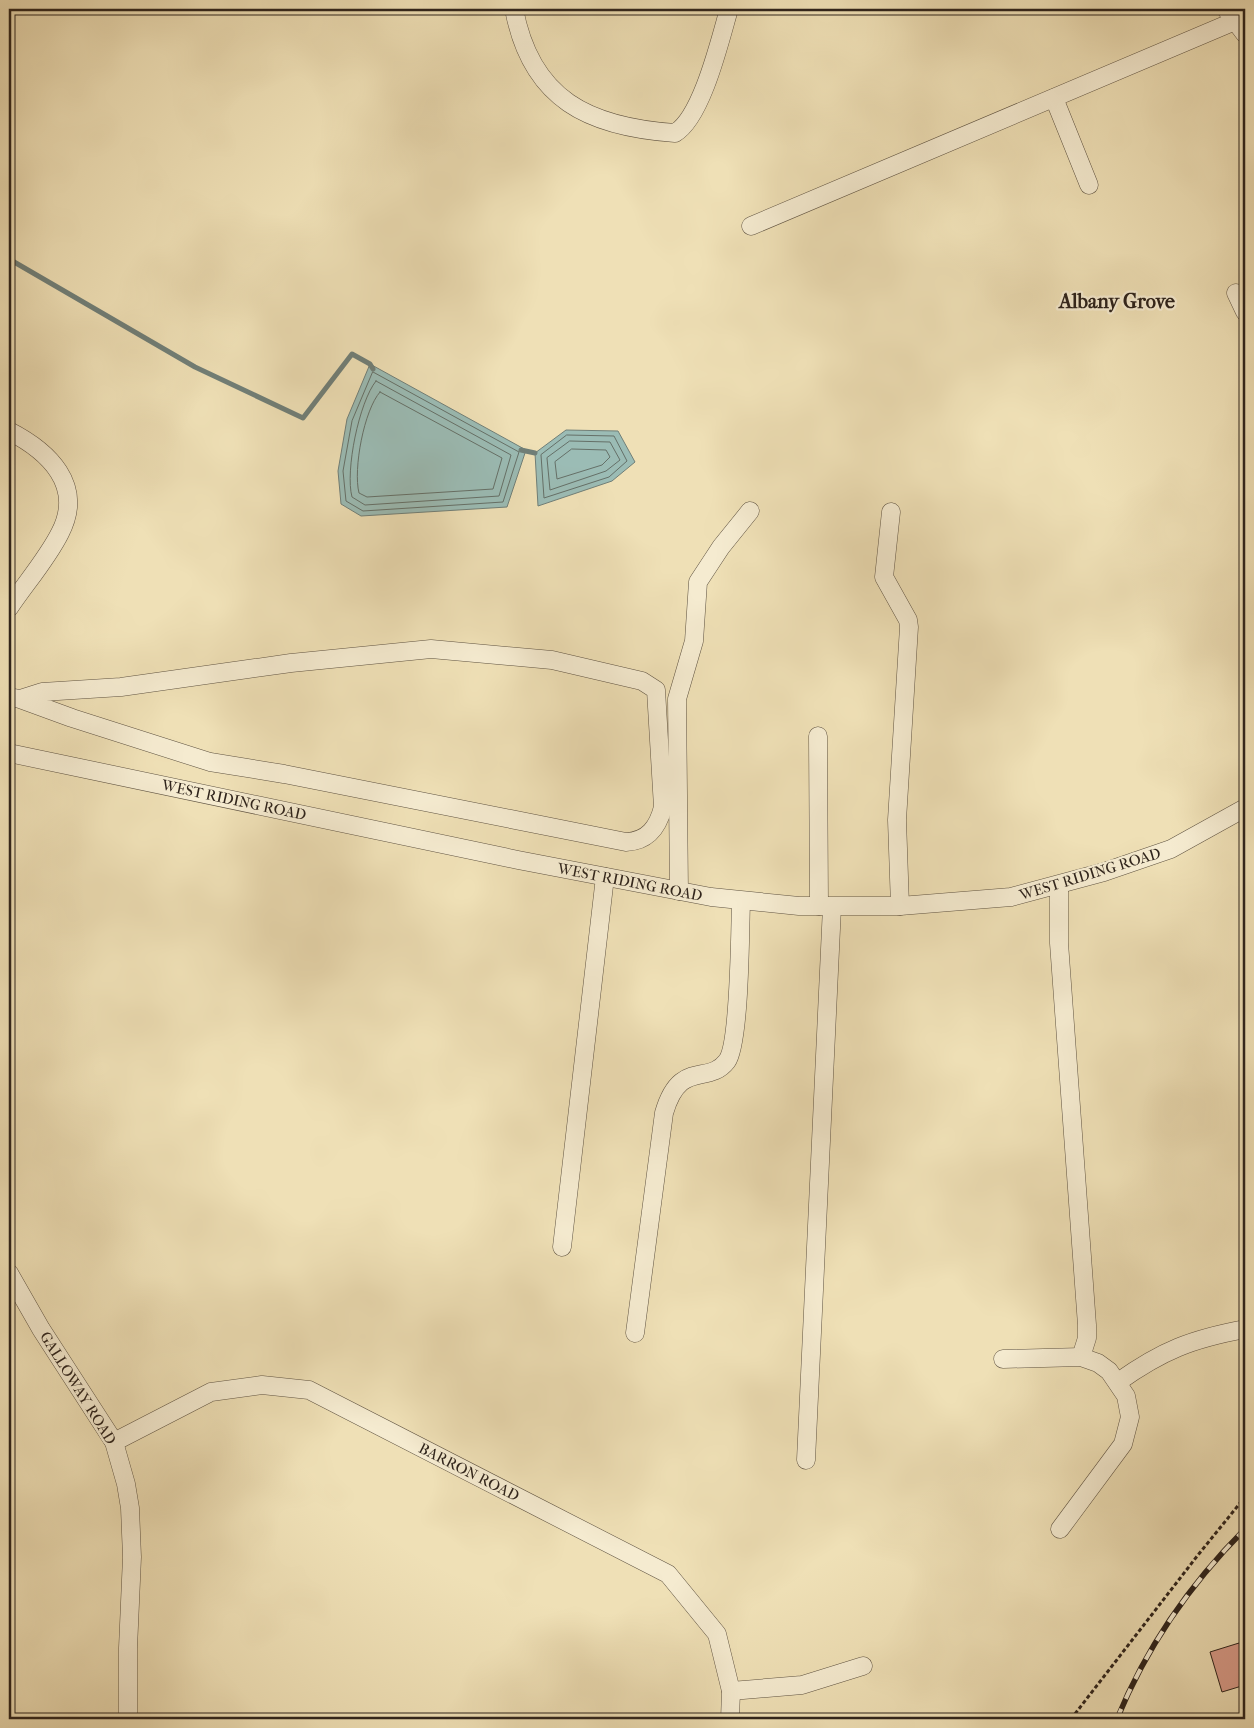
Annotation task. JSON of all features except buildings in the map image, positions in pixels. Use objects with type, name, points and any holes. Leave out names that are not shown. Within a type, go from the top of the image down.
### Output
[{"type":"street","points":[[514,9],[527,48],[542,80],[563,100],[587,114],[614,124],[674,133],[687,123],[695,108],[713,64],[729,9]]},
{"type":"street","points":[[751,226],[1235,21]]},
{"type":"street","points":[[1054,98],[1089,185]]},
{"type":"street","points":[[1236,293],[1245,312]]},
{"type":"street","points":[[9,431],[28,440],[49,457],[57,468],[65,486],[68,508],[61,532],[9,608]]},
{"type":"street","points":[[680,891],[677,699],[694,641],[698,582],[721,547],[750,511]]},
{"type":"street","points":[[891,512],[884,577],[908,620],[909,626],[897,820],[900,906]]},
{"type":"street","points":[[432,650],[552,660],[642,680],[656,690],[663,807],[660,820],[647,836],[637,842],[626,842],[284,774],[210,762],[14,698],[42,692],[121,687],[291,663],[402,651],[432,650]]},
{"type":"street","points":[[806,1460],[826,907],[818,736]]},
{"type":"street","name":"WEST RIDING ROAD","points":[[9,753],[605,877],[741,901],[826,907],[900,906],[982,901],[1011,897],[1059,886],[1171,849],[1199,836],[1245,808]]},
{"type":"street","points":[[562,1247],[605,877]]},
{"type":"street","points":[[1059,886],[1059,942],[1087,1338],[1081,1357]]},
{"type":"street","points":[[635,1333],[664,1114],[668,1100],[683,1080],[722,1065],[732,1050],[739,978],[741,901]]},
{"type":"street","name":"GALLOWAY ROAD","points":[[9,1273],[41,1330],[114,1442],[126,1484],[132,1557],[128,1648],[128,1719]]},
{"type":"street","points":[[1118,1382],[1164,1352],[1191,1341],[1245,1329]]},
{"type":"street","points":[[1003,1359],[1081,1357],[1098,1363],[1118,1382],[1129,1406],[1129,1426],[1123,1444],[1060,1529]]},
{"type":"street","name":"BARRON ROAD","points":[[114,1442],[211,1392],[262,1385],[309,1390],[668,1574],[717,1634],[731,1691],[730,1719]]},
{"type":"street","points":[[731,1691],[802,1684],[863,1666]]},
{"type":"path","points":[[1071,1719],[1245,1497]]},
{"type":"water","points":[[370,364],[526,450],[507,507],[361,516],[341,504],[338,471],[347,419]]},
{"type":"water","points":[[566,430],[618,431],[635,462],[612,481],[538,506],[535,453]]},
{"type":"waterway","points":[[9,259],[195,367],[303,418],[352,354],[370,364],[373,369]]},
{"type":"waterway","points":[[521,450],[535,453]]},
{"type":"railway","points":[[1117,1719],[1156,1642],[1188,1594],[1206,1571],[1245,1529]]},
{"type":"district","name":"Albany Grove","points":[[1117,301]]}]
